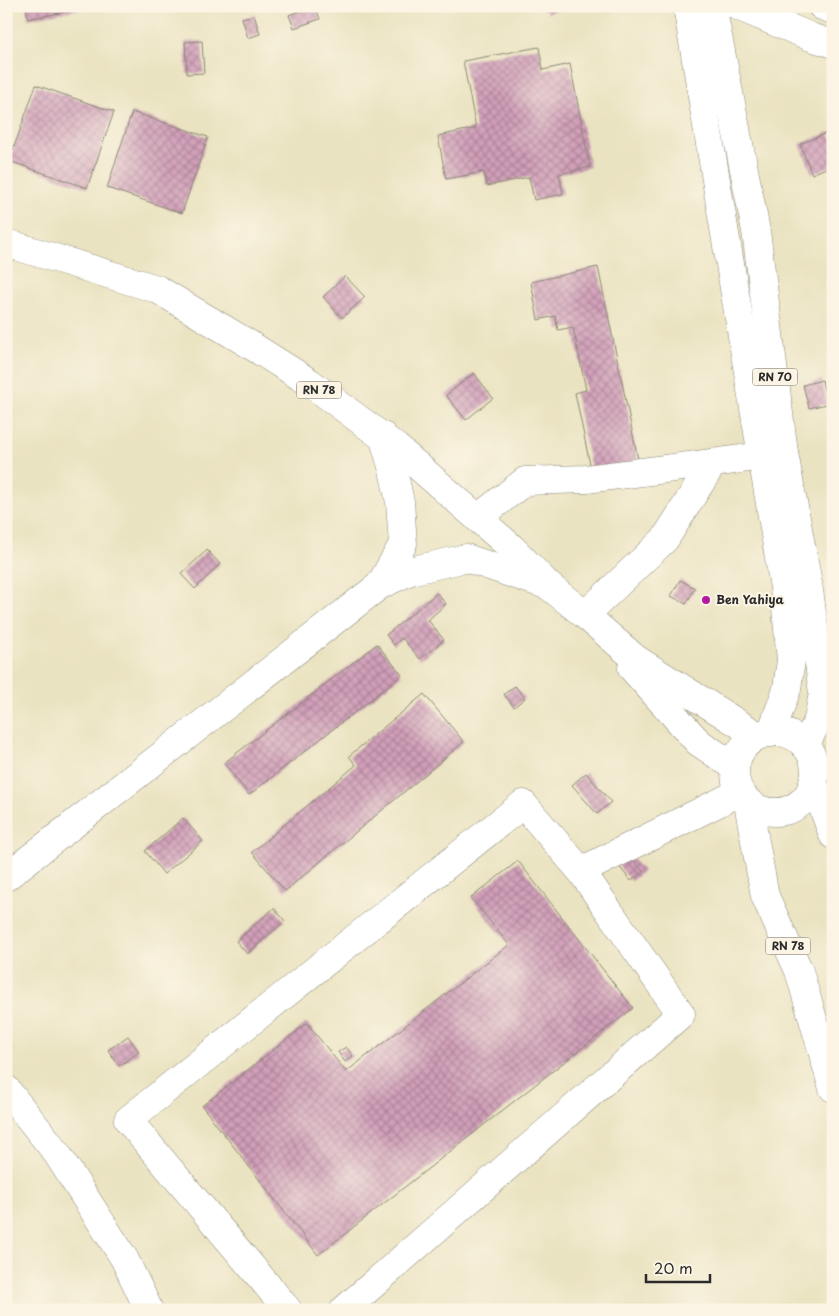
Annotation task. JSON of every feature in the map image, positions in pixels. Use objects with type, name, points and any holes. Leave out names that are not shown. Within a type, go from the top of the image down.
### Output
[{"type":"main road","name":"RN 70","points":[[687,6],[774,455],[808,583],[823,693],[818,720],[805,746]]},
{"type":"main road","name":"RN 70","points":[[712,6],[756,231],[791,660],[787,689],[764,734]]},
{"type":"main road","points":[[737,6],[811,37],[833,44]]},
{"type":"main road","points":[[822,6],[833,10]]},
{"type":"main road","name":"RN 78","points":[[6,243],[157,289],[309,382],[383,436],[512,548],[549,586],[636,659],[764,734]]},
{"type":"main road","points":[[380,584],[402,544],[400,502],[383,436]]},
{"type":"main road","points":[[478,518],[524,482],[586,479],[774,455]]},
{"type":"main road","points":[[585,615],[665,539],[714,464]]},
{"type":"main road","points":[[6,877],[380,584],[410,571],[466,558],[549,586]]},
{"type":"main road","name":"RN 78","points":[[585,615],[698,742],[741,787],[765,896],[800,971],[833,1088]]},
{"type":"main road","points":[[814,781],[808,794],[799,804],[787,810],[773,812],[760,810],[741,787],[739,754],[747,743],[764,734],[783,733],[795,738],[805,746],[812,757],[814,781],[833,835]]},
{"type":"main road","points":[[581,871],[741,787]]},
{"type":"main road","points":[[288,1310],[128,1120],[523,804],[581,871],[681,1014],[344,1310]]},
{"type":"main road","points":[[6,1089],[56,1152],[124,1258],[149,1310]]},
{"type":"building","points":[[26,6],[91,6],[91,7],[28,19]]},
{"type":"building","points":[[315,6],[320,19],[294,28],[289,15]]},
{"type":"building","points":[[545,6],[568,6],[569,7],[547,13]]},
{"type":"building","points":[[254,15],[260,34],[248,38],[242,18]]},
{"type":"building","points":[[202,41],[204,73],[187,74],[185,42]]},
{"type":"building","points":[[539,47],[543,70],[570,64],[590,167],[559,174],[563,194],[534,200],[529,177],[487,186],[484,172],[446,179],[438,136],[476,128],[463,61]]},
{"type":"building","points":[[36,85],[114,112],[87,188],[9,161]]},
{"type":"building","points":[[132,112],[208,137],[182,213],[107,188]]},
{"type":"building","points":[[829,132],[833,143],[833,165],[812,174],[800,144]]},
{"type":"building","points":[[598,267],[639,464],[592,474],[575,393],[586,390],[573,327],[558,330],[555,316],[538,320],[531,282]]},
{"type":"building","points":[[345,276],[365,297],[342,318],[323,297]]},
{"type":"building","points":[[474,373],[493,398],[466,420],[446,395]]},
{"type":"building","points":[[822,380],[827,404],[809,408],[803,385]]},
{"type":"building","points":[[207,550],[220,564],[195,589],[181,574]]},
{"type":"building","points":[[680,580],[695,588],[686,604],[671,596]]},
{"type":"building","points":[[437,593],[446,604],[428,620],[444,640],[420,659],[402,638],[394,645],[386,635]]},
{"type":"building","points":[[377,644],[402,675],[249,795],[224,763]]},
{"type":"building","points":[[515,686],[525,698],[514,707],[504,694]]},
{"type":"building","points":[[424,694],[464,742],[285,891],[252,852],[356,765],[349,756]]},
{"type":"building","points":[[586,773],[611,802],[597,814],[572,785]]},
{"type":"building","points":[[183,818],[203,841],[164,874],[145,851]]},
{"type":"building","points":[[628,854],[643,871],[631,881],[617,864]]},
{"type":"building","points":[[518,861],[633,1008],[318,1255],[202,1106],[307,1023],[346,1072],[509,945],[471,898]]},
{"type":"building","points":[[274,908],[285,921],[247,954],[236,941]]},
{"type":"building","points":[[128,1036],[139,1052],[119,1066],[108,1050]]},
{"type":"building","points":[[346,1047],[353,1056],[345,1062],[338,1052]]},
{"type":"place","name":"Ben Yahiya","points":[[706,600]]}]
